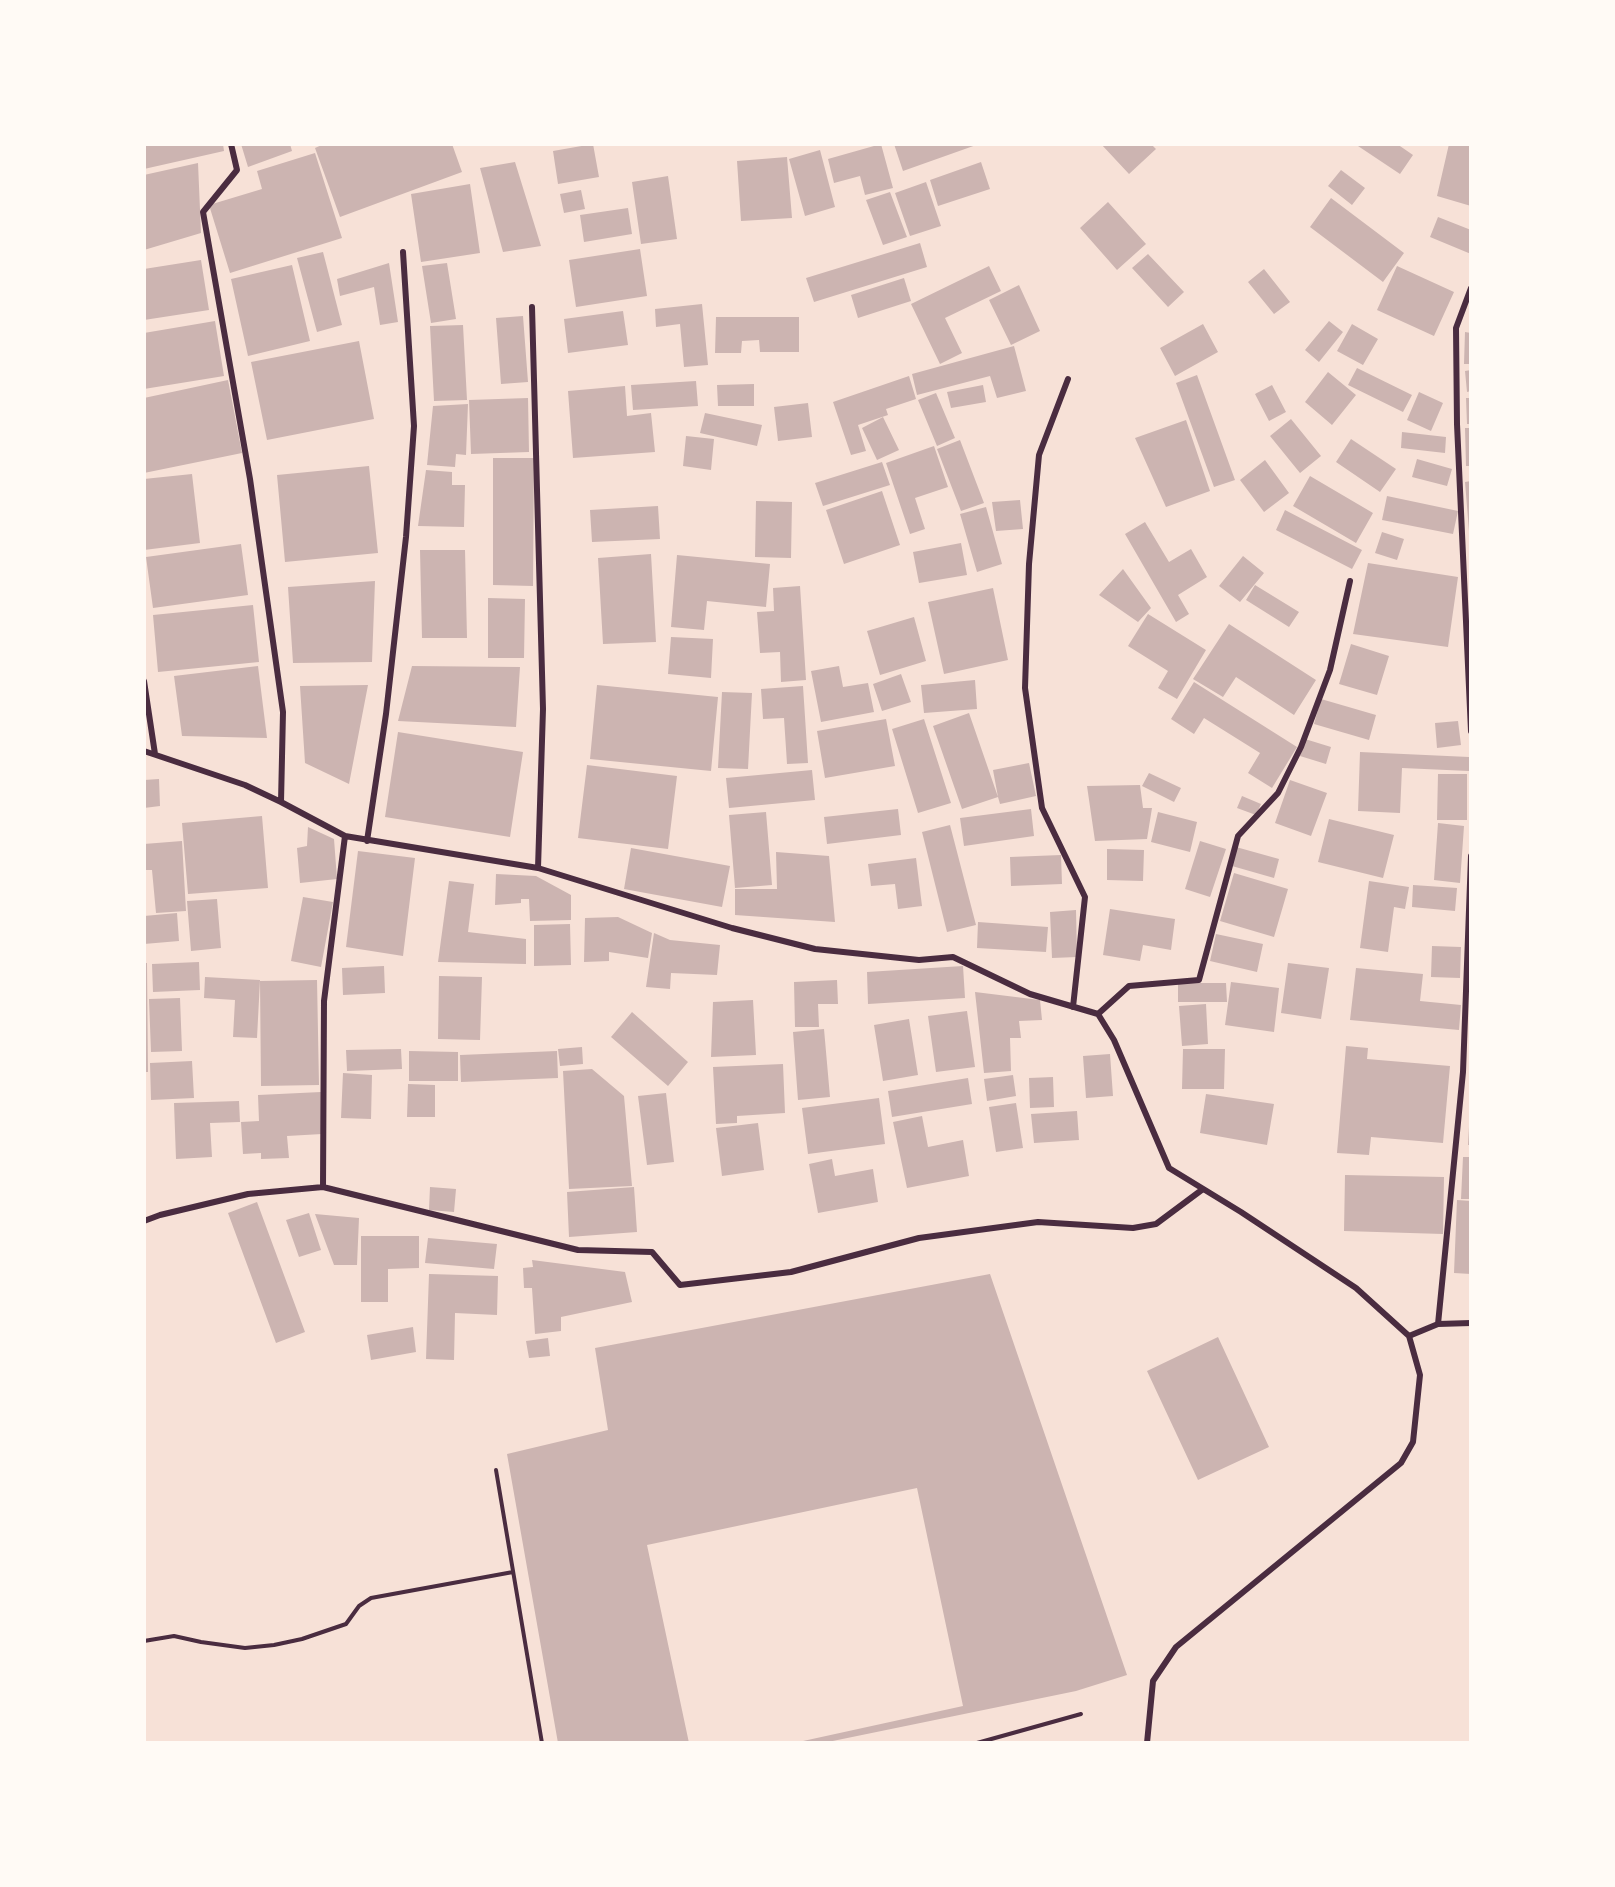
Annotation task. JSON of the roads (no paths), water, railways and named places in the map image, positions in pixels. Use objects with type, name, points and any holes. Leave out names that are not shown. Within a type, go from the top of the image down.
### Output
[{"type":"street","points":[[231,144],[237,170],[203,212],[250,479],[283,712],[281,802]]},
{"type":"street","points":[[367,841],[386,714],[402,573],[414,426],[403,252]]},
{"type":"street","points":[[1471,288],[1456,328],[1457,424],[1471,731]]},
{"type":"street","points":[[532,307],[543,709],[538,868]]},
{"type":"street","points":[[1068,379],[1039,455],[1029,564],[1025,687],[1042,808],[1085,897],[1073,1007]]},
{"type":"street","points":[[1098,1014],[1129,986],[1199,980],[1238,836],[1278,794],[1301,747],[1330,670],[1350,581]]},
{"type":"street","points":[[144,681],[155,754]]},
{"type":"street","points":[[144,751],[245,785],[345,837],[538,868],[732,928],[815,949],[919,960],[953,957],[1030,994],[1098,1014],[1114,1040],[1169,1168],[1356,1288],[1409,1336],[1420,1375],[1413,1442],[1401,1463],[1176,1647],[1153,1681],[1147,1743]]},
{"type":"street","points":[[323,1187],[324,1001],[345,837]]},
{"type":"street","points":[[1438,1324],[1463,1072],[1471,856]]},
{"type":"street","points":[[144,1221],[248,1194],[323,1187],[578,1250],[652,1252],[680,1285],[791,1272],[919,1238],[1038,1222],[1134,1228],[1156,1224],[1203,1189]]},
{"type":"street","points":[[1409,1336],[1438,1324],[1471,1323]]}]
